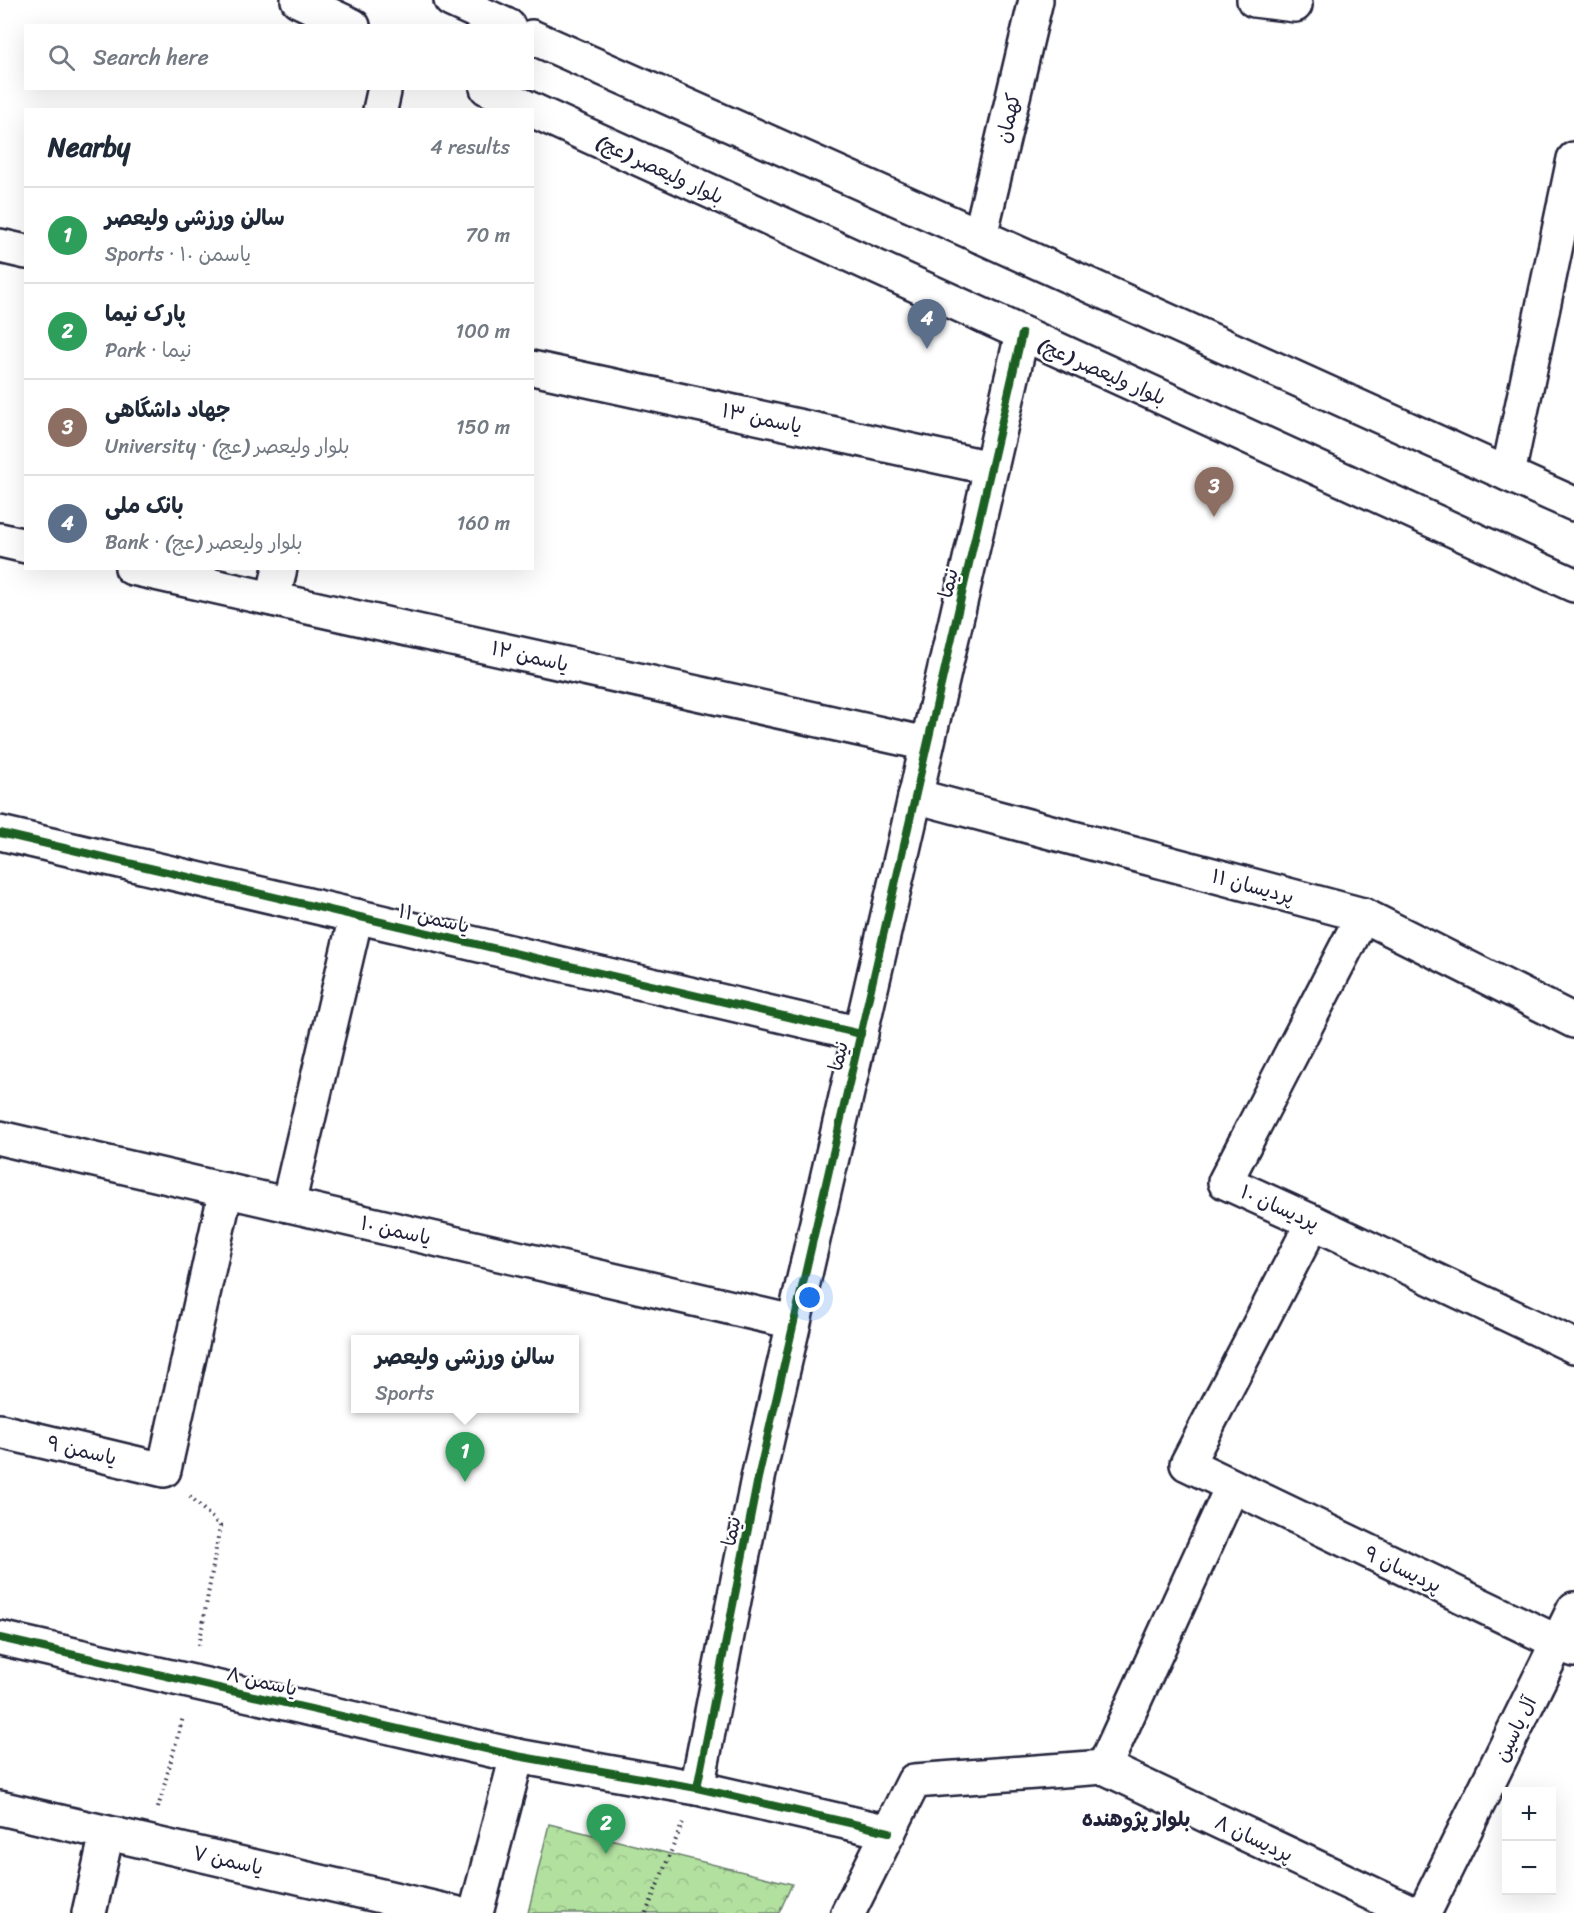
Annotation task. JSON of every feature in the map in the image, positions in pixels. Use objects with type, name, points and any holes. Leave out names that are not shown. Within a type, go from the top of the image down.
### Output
[{"type":"street","points":[[298,0],[349,24]]},
{"type":"street","points":[[451,0],[504,24]]},
{"type":"street","name":"کهمان","points":[[980,236],[1036,0]]},
{"type":"street","points":[[1254,0],[1295,4]]},
{"type":"street","points":[[534,38],[1574,504]]},
{"type":"street","name":"بلوار ولیعصر (عج)","points":[[492,90],[528,108]]},
{"type":"street","name":"بلوار ولیعصر (عج)","points":[[534,111],[1574,585]]},
{"type":"street","points":[[1508,474],[1574,159]]},
{"type":"street","points":[[0,246],[24,252]]},
{"type":"street","name":"نیما","points":[[697,1788],[758,1478],[1022,334]]},
{"type":"street","name":"یاسمن ۱۳","points":[[534,368],[991,468]]},
{"type":"street","points":[[0,540],[24,546]]},
{"type":"street","name":"یاسمن ۱۲","points":[[150,570],[277,584],[927,744]]},
{"type":"street","name":"پردیسان ۱۱","points":[[915,796],[1363,915],[1574,1021]]},
{"type":"street","name":"یاسمن ۱۱","points":[[0,833],[861,1034]]},
{"type":"street","name":"پردیسان ۱۰","points":[[1363,915],[1225,1182],[1574,1346]]},
{"type":"street","points":[[288,1205],[356,916]]},
{"type":"street","name":"یاسمن ۱۰","points":[[0,1138],[793,1322]]},
{"type":"street","name":"یاسمن ۹","points":[[0,1431],[164,1470],[226,1190]]},
{"type":"street","name":"پردیسان ۹","points":[[1313,1222],[1187,1464],[1566,1646]]},
{"type":"street","points":[[1104,1767],[1232,1487]]},
{"type":"street","name":"آل یاسین","points":[[1424,1913],[1566,1646],[1574,1609]]},
{"type":"street","name":"یاسمن ۸","points":[[0,1638],[517,1756]]},
{"type":"street","points":[[476,1913],[517,1756],[697,1788],[889,1832],[848,1913]]},
{"type":"street","name":"پردیسان ۸","points":[[889,1832],[914,1781],[1104,1767],[1413,1913]]},
{"type":"street","name":"یاسمن ۷","points":[[0,1808],[455,1913]]},
{"type":"street","points":[[88,1913],[106,1833]]},
{"type":"path","points":[[646,1913],[697,1788]]},
{"type":"green space","points":[[549,1824],[792,1884],[779,1913],[528,1913]]},
{"type":"cycle path","points":[[697,1788],[758,1478],[1022,334]]},
{"type":"cycle path","points":[[0,833],[861,1034]]},
{"type":"cycle path","points":[[0,1638],[517,1756],[697,1788],[889,1832]]},
{"type":"place","name":"بانک ملی","points":[[927,349]]},
{"type":"place","name":"جهاد داشگاهی","points":[[1214,517]]},
{"type":"place","name":"سالن ورزشی ولیعصر","points":[[465,1482]]},
{"type":"place","name":"پارک نیما","points":[[606,1854]]},
{"type":"district","name":"بلوار پژوهنده","points":[[1136,1819]]}]
